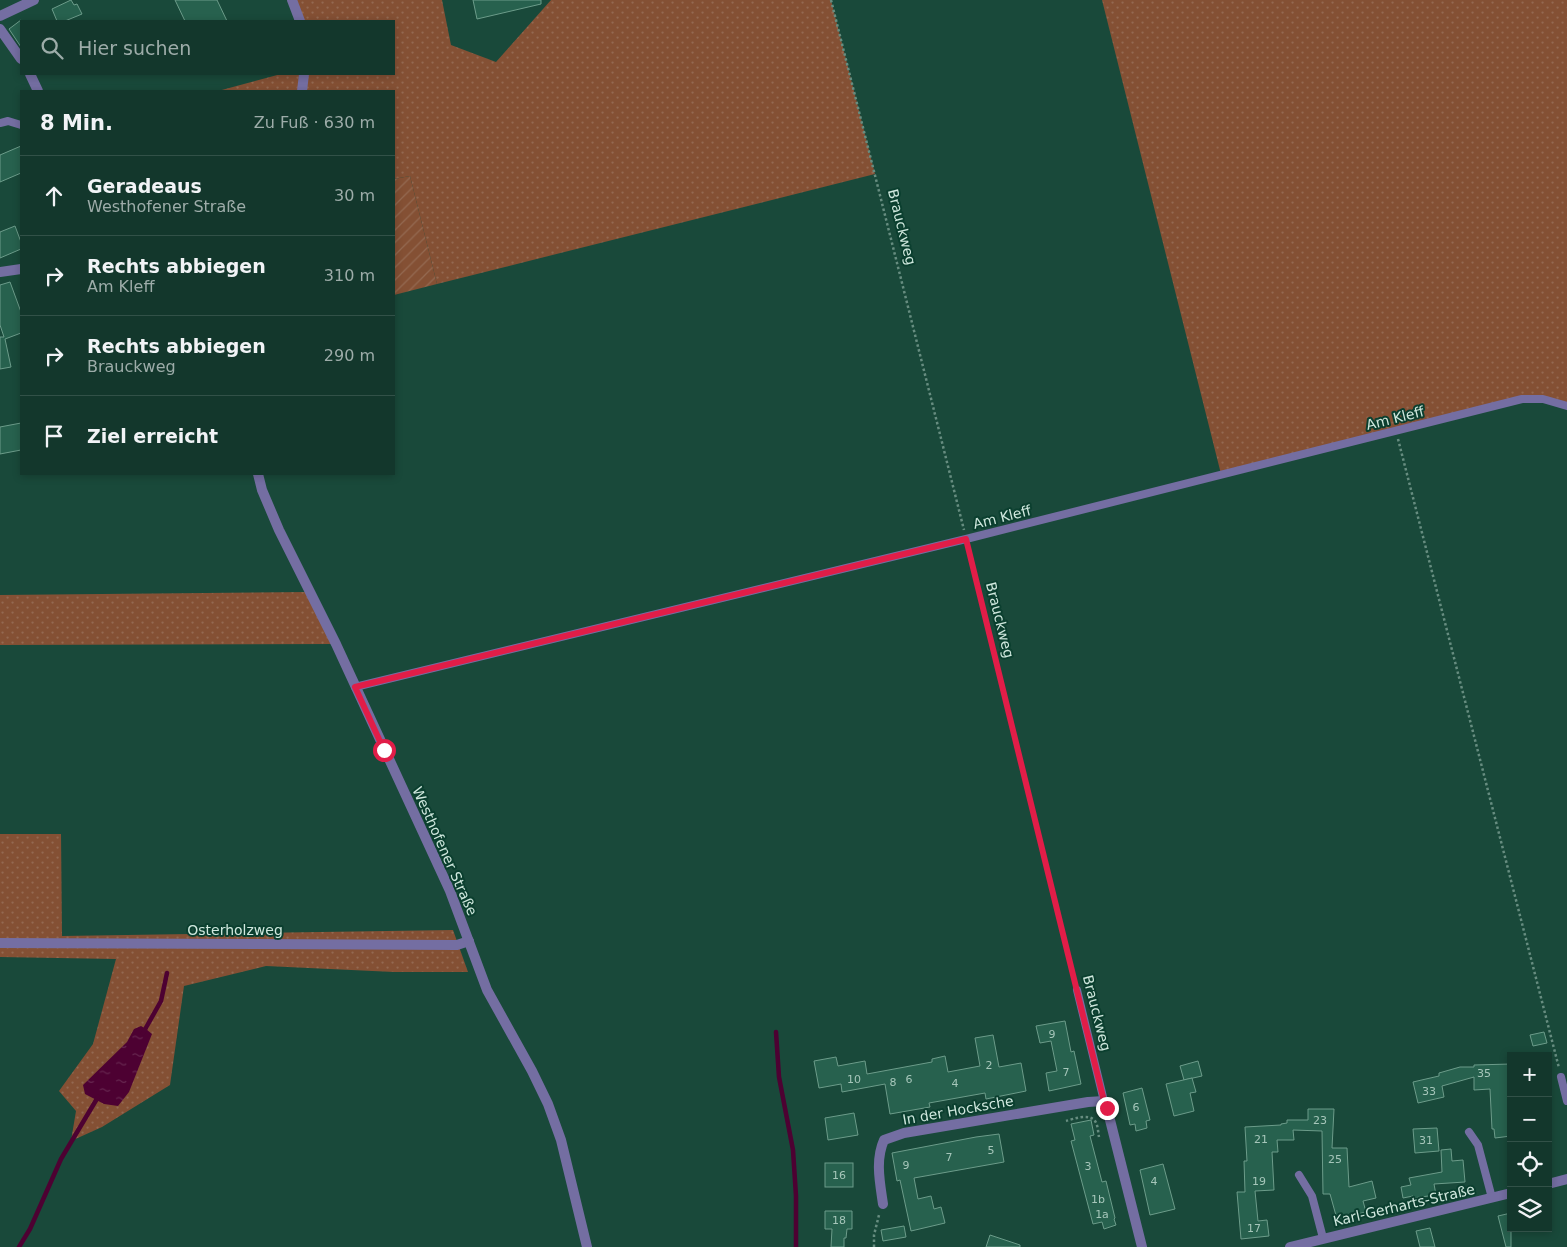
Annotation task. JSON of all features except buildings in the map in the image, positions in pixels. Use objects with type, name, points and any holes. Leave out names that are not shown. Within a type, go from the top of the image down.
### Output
[{"type":"street","points":[[0,16],[34,0]]},
{"type":"street","points":[[292,0],[300,20]]},
{"type":"street","points":[[0,29],[20,58]]},
{"type":"street","points":[[30,75],[38,90]]},
{"type":"street","points":[[302,90],[304,75]]},
{"type":"street","points":[[0,272],[20,269]]},
{"type":"street","name":"Westhofener Straße","points":[[258,475],[262,490],[279,530],[336,644],[450,891],[487,990],[548,1104],[561,1140],[588,1247]]},
{"type":"street","name":"Osterholzweg","points":[[0,943],[457,945],[469,941]]},
{"type":"street","name":"In der Hocksche","points":[[883,1204],[879,1174],[880,1148],[884,1140],[904,1133],[1088,1102],[1104,1101]]},
{"type":"street","name":"Brauckweg","points":[[1104,1101],[1142,1247]]},
{"type":"street","points":[[1552,1183],[1567,1179]]},
{"type":"street","name":"Karl-Gerharts-Straße","points":[[1290,1247],[1507,1194]]},
{"type":"lane","points":[[0,124],[8,120],[20,125]]},
{"type":"lane","name":"Am Kleff","points":[[355,687],[966,539],[1522,399],[1543,399],[1567,406]]},
{"type":"lane","name":"Brauckweg","points":[[1077,990],[1104,1101]]},
{"type":"lane","points":[[1561,1077],[1567,1101]]},
{"type":"lane","name":"Karl-Gerharts-Straße","points":[[1469,1132],[1478,1145],[1492,1198]]},
{"type":"lane","name":"Karl-Gerharts-Straße","points":[[1299,1175],[1312,1196],[1323,1238]]},
{"type":"path","name":"Brauckweg","points":[[832,0],[1077,990]]},
{"type":"path","points":[[1396,431],[1561,1077]]},
{"type":"path","points":[[1066,1121],[1082,1117],[1092,1119],[1095,1121],[1099,1137]]},
{"type":"path","points":[[874,1247],[877,1219],[883,1204]]},
{"type":"shaded area","points":[[292,0],[442,0],[451,45],[496,62],[551,0],[831,0],[875,174],[437,284],[410,176],[395,179],[395,90],[222,90],[277,75],[395,75],[395,20],[300,20]]},
{"type":"shaded area","points":[[1102,0],[1567,0],[1567,406],[1522,399],[1221,474]]},
{"type":"shaded area","points":[[410,176],[437,284],[395,295],[395,179]]},
{"type":"shaded area","points":[[310,592],[336,644],[0,645],[0,595]]},
{"type":"shaded area","points":[[0,834],[61,834],[62,936],[453,930],[468,972],[394,972],[266,966],[184,986],[170,1085],[102,1127],[71,1141],[76,1111],[59,1091],[93,1044],[116,959],[0,957]]},
{"type":"water","points":[[141,1026],[152,1034],[129,1092],[118,1106],[104,1104],[85,1094],[83,1085],[127,1042],[134,1029]]},
{"type":"waterway","points":[[143,1033],[161,1001],[167,973]]},
{"type":"waterway","points":[[776,1032],[779,1077],[793,1150],[796,1196],[796,1247]]},
{"type":"waterway","points":[[19,1247],[30,1229],[61,1159],[98,1097]]},
{"type":"route","points":[[384,750],[355,687],[966,539],[1107,1108]]}]
